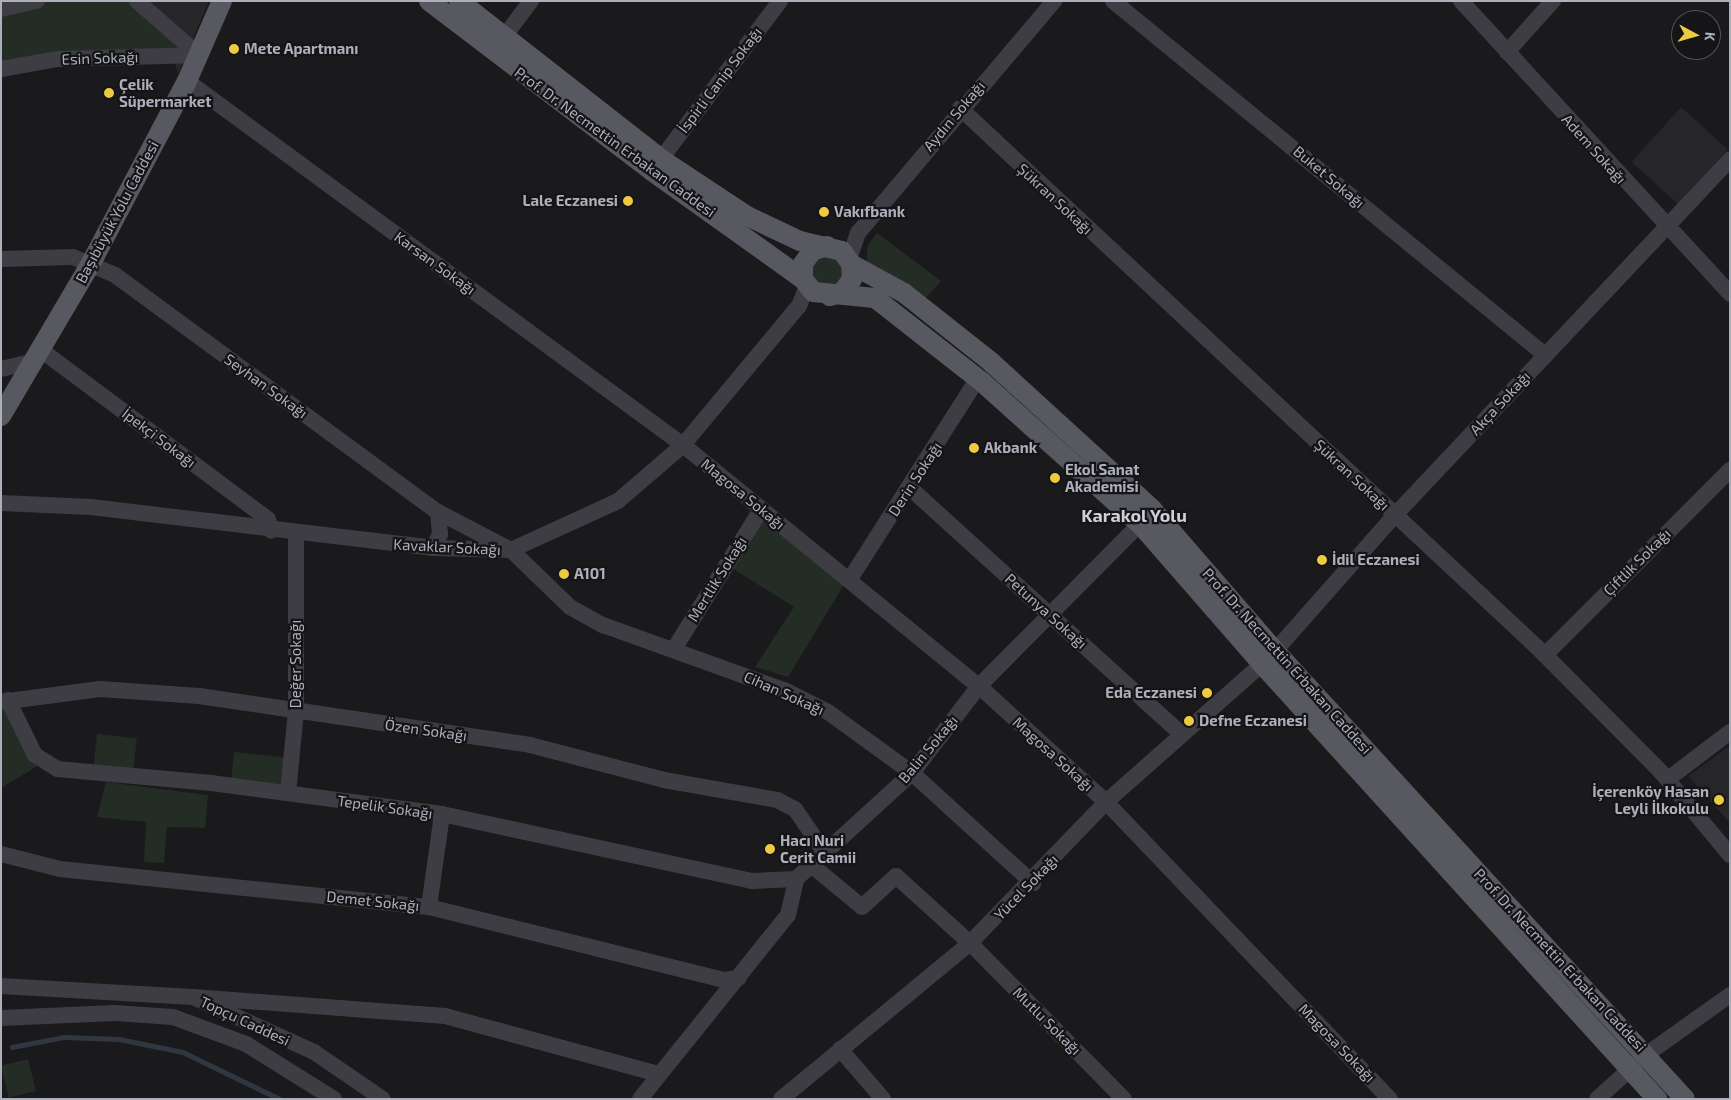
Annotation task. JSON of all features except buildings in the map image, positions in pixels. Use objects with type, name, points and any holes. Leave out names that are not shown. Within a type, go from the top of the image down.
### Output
[{"type":"main road","name":"Başıbüyük Yolu Caddesi","points":[[1,416],[91,263],[199,55],[222,1]]},
{"type":"main road","name":"Prof. Dr. Necmettin Erbakan Caddesi","points":[[429,1],[652,171],[816,290],[859,294],[876,298],[981,381],[1140,524],[1647,1054],[1685,1099]]},
{"type":"main road","name":"Prof. Dr. Necmettin Erbakan Caddesi","points":[[459,1],[661,158],[762,224],[800,241],[840,254],[904,293],[1078,439],[1152,509],[1268,658],[1657,1099]]},
{"type":"main road","points":[[840,254],[848,286],[816,290],[807,257],[840,254]]},
{"type":"street","points":[[1,9],[37,1]]},
{"type":"street","points":[[137,1],[199,55]]},
{"type":"street","points":[[504,37],[531,1]]},
{"type":"street","name":"İspirli Canip Sokağı","points":[[661,158],[780,1]]},
{"type":"street","name":"Aydın Sokağı","points":[[840,254],[960,108],[1054,1]]},
{"type":"street","name":"Buket Sokağı","points":[[1113,1],[1545,355]]},
{"type":"street","name":"Adem Sokağı","points":[[1461,1],[1730,294]]},
{"type":"street","points":[[1507,52],[1553,1]]},
{"type":"street","name":"Esin Sokağı","points":[[1,70],[58,59],[199,55]]},
{"type":"street","name":"Karsan Sokağı","points":[[186,81],[683,445]]},
{"type":"street","name":"Şükran Sokağı","points":[[960,108],[1545,655],[1668,779],[1730,855]]},
{"type":"street","name":"Akça Sokağı","points":[[1268,658],[1395,515],[1666,224],[1730,159]]},
{"type":"street","name":"Seyhan Sokağı","points":[[1,259],[73,256],[115,275],[438,512],[511,550]]},
{"type":"street","name":"Kavaklar Sokağı","points":[[1,503],[91,507],[296,534],[433,548],[511,550],[618,501],[683,445],[799,306],[816,290]]},
{"type":"street","points":[[1,369],[38,356]]},
{"type":"street","name":"İpekçi Sokağı","points":[[38,356],[268,519],[271,531]]},
{"type":"street","name":"Derin Sokağı","points":[[850,579],[910,488],[973,386],[981,381]]},
{"type":"street","name":"Magosa Sokağı","points":[[683,445],[761,510],[850,579],[979,686],[1106,802],[1390,1099]]},
{"type":"street","name":"Çiftlik Sokağı","points":[[1545,655],[1730,470]]},
{"type":"street","name":"Petunya Sokağı","points":[[910,488],[1182,735]]},
{"type":"street","points":[[1,497],[36,504]]},
{"type":"street","name":"Mertlik Sokağı","points":[[674,648],[761,510]]},
{"type":"street","points":[[433,548],[440,534],[438,512]]},
{"type":"street","name":"Balin Sokağı","points":[[796,879],[823,850],[912,773],[979,686],[1140,524]]},
{"type":"street","name":"Değer Sokağı","points":[[288,793],[296,711],[296,534]]},
{"type":"street","name":"Cihan Sokağı","points":[[511,550],[570,607],[602,625],[674,648],[784,690],[828,712],[912,773],[1033,883]]},
{"type":"street","name":"Yücel Sokağı","points":[[781,1099],[970,943],[1033,883],[1106,802],[1268,658]]},
{"type":"street","name":"Özen Sokağı","points":[[4,701],[100,689],[199,696],[530,745],[664,780],[777,800],[795,809],[823,850]]},
{"type":"street","name":"Tepelik Sokağı","points":[[4,701],[35,755],[57,769],[288,793],[442,814],[752,881],[796,879]]},
{"type":"street","points":[[1668,779],[1730,732]]},
{"type":"street","points":[[429,907],[442,814]]},
{"type":"street","name":"Demet Sokağı","points":[[1,854],[60,869],[429,907],[724,980],[740,978]]},
{"type":"street","name":"Mutlu Sokağı","points":[[810,864],[862,907],[896,876],[970,943],[1124,1099]]},
{"type":"street","points":[[640,1099],[658,1074],[740,978],[788,915],[796,879]]},
{"type":"street","name":"Topçu Caddesi","points":[[1,986],[194,997],[314,1052],[384,1099]]},
{"type":"street","points":[[1597,1099],[1647,1054],[1730,995]]},
{"type":"street","points":[[194,997],[445,1016],[658,1074]]},
{"type":"street","name":"Topçu Caddesi","points":[[1,1018],[114,1013],[173,1017],[246,1044],[334,1099]]},
{"type":"street","points":[[840,1049],[883,1099]]},
{"type":"shaded area","points":[[37,1],[137,1],[199,55],[1,69],[1,9]]},
{"type":"shaded area","points":[[119,1],[209,1],[178,74],[172,50]]},
{"type":"shaded area","points":[[1681,107],[1728,149],[1678,204],[1631,162]]},
{"type":"shaded area","points":[[877,233],[941,281],[916,309],[866,263],[868,245]]},
{"type":"shaded area","points":[[827,255],[838,260],[843,271],[838,282],[827,287],[816,282],[811,271],[816,260]]},
{"type":"shaded area","points":[[761,520],[845,583],[788,677],[755,667],[794,607],[732,568]]},
{"type":"shaded area","points":[[4,710],[39,765],[1,788],[1,711]]},
{"type":"shaded area","points":[[97,734],[137,738],[134,769],[94,765]]},
{"type":"shaded area","name":"İçerenköy Hasan Leyli İlkokulu","points":[[1730,746],[1730,823],[1688,776]]},
{"type":"shaded area","points":[[234,752],[294,758],[290,792],[230,786]]},
{"type":"shaded area","points":[[106,782],[208,795],[205,828],[167,827],[164,863],[144,862],[146,822],[97,817]]},
{"type":"shaded area","points":[[28,1059],[36,1091],[9,1098],[1,1066]]},
{"type":"waterway","points":[[12,1047],[64,1037],[119,1039],[183,1052],[280,1099]]},
{"type":"place","name":"Mete Apartmanı","points":[[234,49]]},
{"type":"place","name":"Çelik Süpermarket","points":[[109,93]]},
{"type":"place","name":"Lale Eczanesi","points":[[628,201]]},
{"type":"place","name":"Vakıfbank","points":[[824,212]]},
{"type":"place","name":"Akbank","points":[[974,448]]},
{"type":"place","name":"Ekol Sanat Akademisi","points":[[1055,478]]},
{"type":"place","name":"İdil Eczanesi","points":[[1322,560]]},
{"type":"place","name":"A101","points":[[564,574]]},
{"type":"place","name":"Eda Eczanesi","points":[[1207,693]]},
{"type":"place","name":"Defne Eczanesi","points":[[1189,721]]},
{"type":"place","name":"İçerenköy Hasan Leyli İlkokulu","points":[[1719,800]]},
{"type":"place","name":"Hacı Nuri Cerit Camii","points":[[770,849]]},
{"type":"district","name":"Karakol Yolu","points":[[1134,515]]}]
